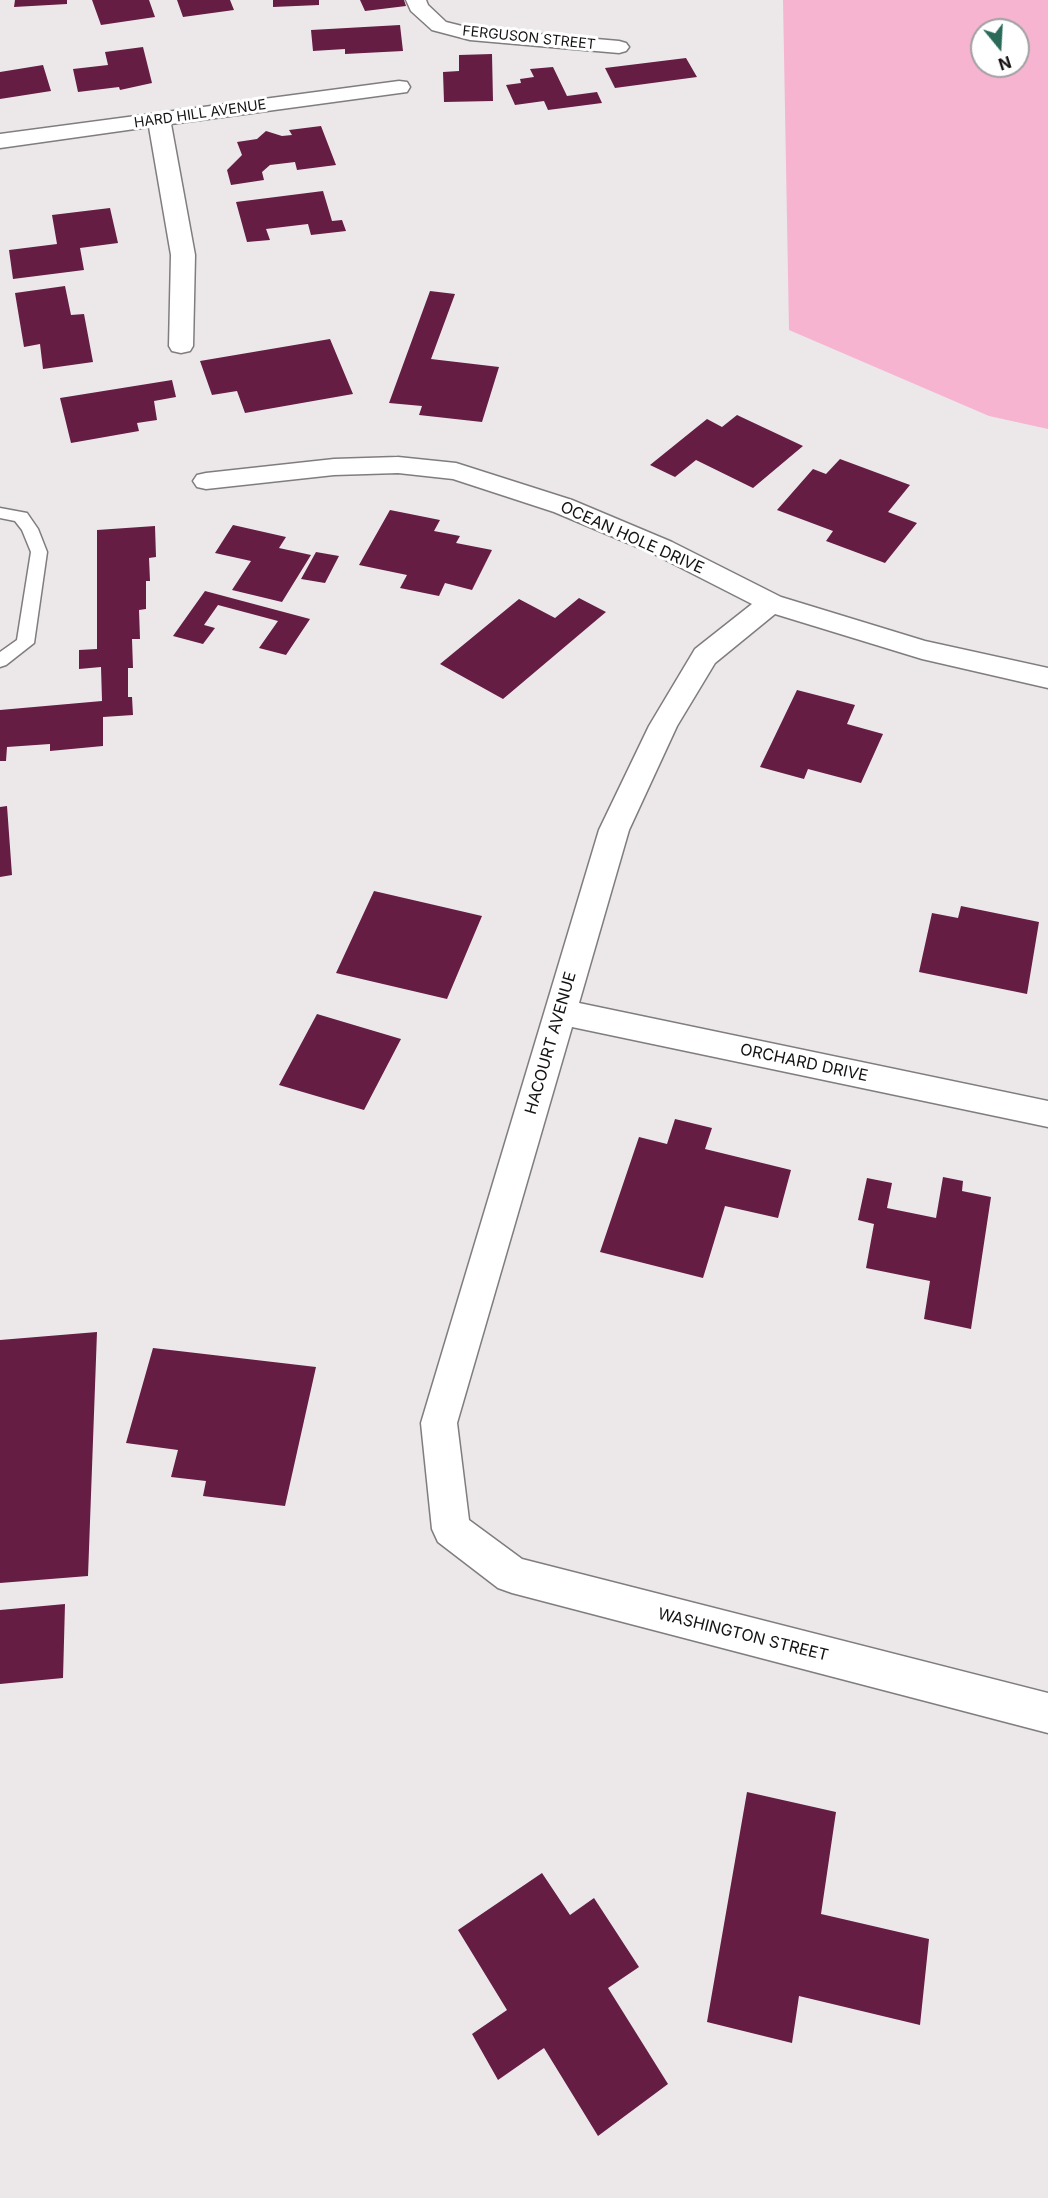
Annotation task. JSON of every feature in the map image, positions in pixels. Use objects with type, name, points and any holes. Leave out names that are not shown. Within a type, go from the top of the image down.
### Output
[{"type":"street","name":"FERGUSON STREET","points":[[416,0],[418,7],[439,26],[470,34],[619,47]]},
{"type":"street","name":"HARD HILL AVENUE","points":[[0,141],[399,87]]},
{"type":"street","points":[[159,120],[183,255],[181,346]]},
{"type":"street","name":"OCEAN HOLE DRIVE","points":[[206,482],[334,467],[398,465],[456,471],[563,506],[663,548],[771,603],[922,650],[1048,678]]},
{"type":"street","name":"HACOURT AVENUE","points":[[451,1529],[439,1423],[614,830],[663,726],[705,656],[771,603]]},
{"type":"street","name":"ORCHARD DRIVE","points":[[560,1012],[1048,1114]]},
{"type":"street","name":"WASHINGTON STREET","points":[[451,1529],[512,1575],[1048,1713]]},
{"type":"lane","points":[[0,513],[21,517],[30,529],[39,552],[25,643],[0,661]]},
{"type":"shaded area","points":[[783,0],[1048,0],[1048,429],[989,416],[789,330]]},
{"type":"building","points":[[15,0],[67,0],[67,4],[14,7]]},
{"type":"building","points":[[92,0],[149,0],[155,17],[101,25]]},
{"type":"building","points":[[177,0],[230,0],[234,10],[183,17]]},
{"type":"building","points":[[273,0],[319,0],[319,5],[273,7]]},
{"type":"building","points":[[360,0],[404,0],[406,6],[365,11]]},
{"type":"building","points":[[400,25],[403,51],[345,54],[345,49],[313,51],[311,30]]},
{"type":"building","points":[[143,47],[152,83],[120,90],[119,87],[78,92],[73,69],[108,65],[105,52]]},
{"type":"building","points":[[492,54],[493,101],[444,102],[443,72],[459,71],[459,55]]},
{"type":"building","points":[[686,58],[697,77],[615,88],[605,68]]},
{"type":"building","points":[[43,65],[51,91],[0,99],[0,72]]},
{"type":"building","points":[[553,67],[567,96],[597,92],[602,103],[548,110],[544,101],[515,105],[506,85],[521,83],[520,79],[534,77],[530,69]]},
{"type":"building","points":[[321,126],[336,165],[297,170],[295,162],[270,165],[262,172],[264,180],[231,185],[227,170],[242,155],[237,142],[257,139],[266,131],[282,136],[292,135],[289,130]]},
{"type":"building","points":[[323,191],[332,221],[342,220],[346,231],[311,235],[308,224],[266,229],[270,240],[247,242],[236,202]]},
{"type":"building","points":[[110,208],[118,243],[80,248],[84,270],[13,279],[9,250],[57,244],[52,215]]},
{"type":"building","points":[[65,286],[71,315],[84,314],[93,362],[43,369],[40,344],[24,347],[15,293]]},
{"type":"building","points":[[430,291],[455,294],[431,359],[499,367],[482,422],[419,415],[422,406],[389,403]]},
{"type":"building","points":[[330,339],[353,394],[245,413],[237,391],[212,395],[200,361]]},
{"type":"building","points":[[172,380],[176,397],[154,401],[157,420],[137,423],[139,431],[71,443],[60,398]]},
{"type":"building","points":[[737,415],[803,446],[753,488],[696,460],[675,477],[650,465],[707,419],[722,427]]},
{"type":"building","points":[[840,459],[910,485],[888,512],[917,523],[885,563],[826,541],[833,531],[777,510],[813,469],[826,474]]},
{"type":"building","points":[[390,510],[440,520],[434,531],[460,536],[456,543],[492,550],[472,590],[445,583],[439,596],[400,588],[407,575],[359,565]]},
{"type":"building","points":[[233,525],[286,537],[279,548],[311,555],[282,602],[232,590],[251,561],[215,553]]},
{"type":"building","points":[[155,526],[156,557],[149,558],[150,581],[146,581],[146,609],[139,610],[140,639],[132,639],[133,668],[128,668],[128,697],[132,697],[133,715],[103,717],[103,746],[50,751],[50,744],[7,747],[6,761],[0,761],[0,710],[102,701],[101,667],[79,669],[79,650],[97,649],[97,530]]},
{"type":"building","points":[[316,552],[339,556],[325,583],[301,579]]},
{"type":"building","points":[[205,591],[310,619],[286,655],[259,648],[278,621],[218,605],[204,625],[215,628],[203,644],[173,636]]},
{"type":"building","points":[[579,598],[606,612],[503,699],[440,664],[519,599],[555,618]]},
{"type":"building","points":[[797,690],[855,705],[847,724],[883,734],[861,783],[808,769],[804,779],[760,767]]},
{"type":"building","points":[[7,806],[12,875],[0,877],[0,807]]},
{"type":"building","points":[[374,891],[482,916],[447,999],[336,973]]},
{"type":"building","points":[[961,906],[1039,922],[1027,994],[919,972],[932,913],[958,918]]},
{"type":"building","points":[[317,1014],[401,1039],[364,1110],[279,1085]]},
{"type":"building","points":[[675,1119],[712,1128],[705,1149],[791,1170],[778,1218],[725,1206],[703,1278],[600,1252],[639,1137],[667,1144]]},
{"type":"building","points":[[943,1177],[963,1181],[962,1191],[991,1197],[971,1329],[924,1319],[930,1281],[866,1268],[874,1224],[858,1220],[867,1178],[892,1183],[887,1208],[936,1218]]},
{"type":"building","points":[[97,1332],[88,1576],[0,1583],[0,1340]]},
{"type":"building","points":[[153,1348],[316,1367],[285,1506],[203,1496],[206,1481],[171,1477],[178,1450],[126,1443]]},
{"type":"building","points":[[65,1604],[63,1678],[0,1684],[0,1610]]},
{"type":"building","points":[[747,1792],[836,1812],[821,1914],[929,1939],[920,2025],[799,1996],[792,2043],[707,2022]]},
{"type":"building","points":[[542,1873],[570,1915],[594,1898],[639,1967],[608,1988],[668,2084],[598,2136],[544,2048],[498,2080],[472,2034],[507,2010],[458,1930]]}]
